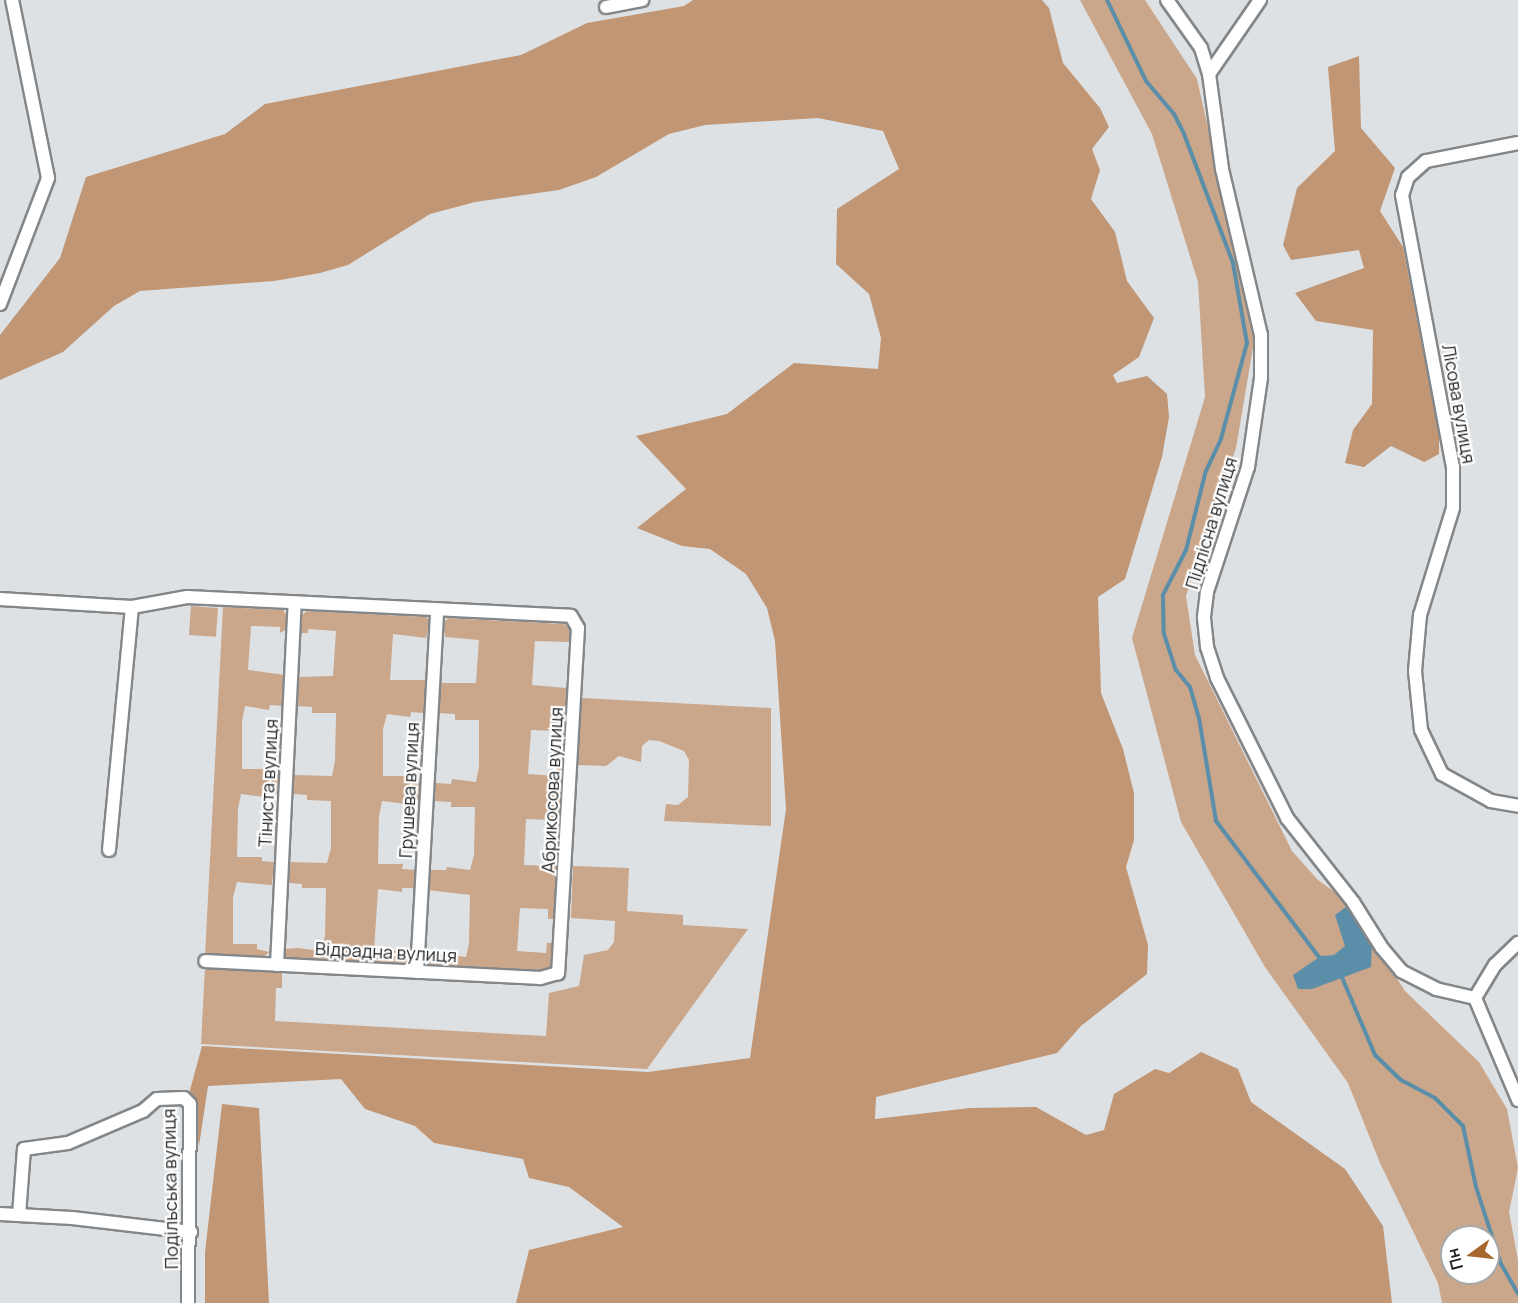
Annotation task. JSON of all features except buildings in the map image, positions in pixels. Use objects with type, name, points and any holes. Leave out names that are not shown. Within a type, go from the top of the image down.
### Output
[{"type":"street","points":[[0,304],[48,178],[12,0]]},
{"type":"street","points":[[606,7],[642,0]]},
{"type":"street","name":"Підлісна вулиця","points":[[1167,0],[1201,48],[1209,74],[1222,169],[1262,335],[1261,378],[1248,467],[1207,592],[1203,618],[1207,647],[1217,678],[1287,818],[1353,902],[1382,948],[1401,971],[1436,989],[1475,998]]},
{"type":"street","points":[[1209,74],[1260,0]]},
{"type":"street","name":"Лісова вулиця","points":[[1518,143],[1426,161],[1408,177],[1402,195],[1453,467],[1453,508],[1420,615],[1415,671],[1421,730],[1442,774],[1491,801],[1518,806]]},
{"type":"street","points":[[0,599],[132,607],[187,597],[437,610]]},
{"type":"street","name":"Тіниста вулиця","points":[[277,965],[295,602]]},
{"type":"street","points":[[109,850],[132,607]]},
{"type":"street","name":"Абрикосова вулиця","points":[[437,610],[572,616],[578,628],[561,966]]},
{"type":"street","name":"Грушева вулиця","points":[[417,972],[437,610]]},
{"type":"street","points":[[1518,943],[1495,965],[1475,998],[1518,1100]]},
{"type":"street","name":"Відрадна вулиця","points":[[205,961],[540,978],[558,973],[561,966]]},
{"type":"street","name":"Подільська вулиця","points":[[18,1215],[24,1149],[68,1143],[143,1111],[157,1099],[184,1098],[190,1104],[191,1232],[188,1303]]},
{"type":"street","points":[[0,1214],[191,1232]]},
{"type":"shaded area","points":[[693,0],[1042,0],[1049,8],[1063,63],[1100,108],[1109,127],[1092,149],[1100,170],[1091,199],[1115,232],[1127,281],[1154,318],[1139,357],[1113,375],[1117,383],[1147,376],[1167,394],[1169,417],[1162,457],[1125,579],[1098,597],[1101,693],[1123,749],[1134,793],[1134,840],[1126,867],[1148,945],[1147,974],[1081,1026],[1057,1053],[876,1097],[875,1119],[970,1108],[1036,1107],[1086,1135],[1104,1130],[1114,1094],[1155,1069],[1169,1073],[1201,1052],[1238,1069],[1251,1102],[1345,1169],[1383,1226],[1392,1303],[516,1303],[529,1250],[623,1227],[569,1187],[529,1178],[523,1159],[434,1143],[415,1126],[365,1109],[341,1079],[208,1086],[199,1146],[190,1090],[202,1046],[648,1072],[750,1058],[786,809],[775,641],[767,608],[746,574],[710,549],[682,546],[637,528],[686,489],[636,436],[727,414],[794,363],[878,369],[881,338],[869,294],[836,264],[837,209],[899,169],[883,131],[818,118],[705,125],[669,134],[596,177],[559,190],[475,202],[430,214],[348,265],[320,273],[274,281],[140,291],[114,306],[63,352],[0,380],[0,335],[60,258],[86,177],[225,134],[265,104],[521,55],[587,23],[684,6]]},
{"type":"shaded area","points":[[1080,0],[1145,0],[1197,79],[1255,336],[1236,448],[1186,596],[1195,655],[1292,851],[1318,880],[1347,901],[1405,991],[1479,1062],[1507,1109],[1518,1168],[1509,1212],[1518,1260],[1518,1303],[1442,1303],[1438,1283],[1380,1163],[1348,1083],[1265,967],[1181,822],[1132,638],[1205,397],[1198,282],[1152,134]]},
{"type":"shaded area","points":[[1359,56],[1361,128],[1395,168],[1380,211],[1403,247],[1439,435],[1439,454],[1424,462],[1391,446],[1364,467],[1345,463],[1353,430],[1372,404],[1373,330],[1316,321],[1295,293],[1364,268],[1359,250],[1291,260],[1283,245],[1297,188],[1335,151],[1328,67]]},
{"type":"shaded area","points":[[191,606],[218,608],[216,637],[189,635]]},
{"type":"shaded area","points":[[223,607],[283,610],[290,619],[287,629],[280,633],[280,627],[251,626],[248,670],[285,675],[285,706],[270,705],[269,710],[245,706],[242,721],[242,769],[266,769],[266,773],[280,774],[279,793],[266,792],[265,797],[241,794],[238,809],[237,857],[262,857],[262,861],[274,862],[272,885],[237,882],[233,897],[233,944],[257,944],[257,949],[269,952],[262,959],[205,956]]},
{"type":"shaded area","points":[[307,611],[426,617],[430,621],[426,638],[393,634],[390,680],[426,680],[424,713],[411,712],[410,717],[387,714],[383,729],[383,776],[407,776],[407,781],[421,782],[420,800],[407,800],[406,804],[382,801],[379,816],[378,864],[403,864],[402,869],[417,870],[416,888],[402,888],[402,892],[378,889],[374,951],[398,951],[399,957],[412,958],[407,965],[288,960],[285,956],[284,949],[321,951],[325,936],[326,888],[302,888],[302,884],[289,883],[289,862],[327,863],[331,848],[331,801],[307,800],[307,795],[292,794],[293,775],[332,776],[335,761],[336,713],[312,713],[312,707],[296,706],[298,677],[333,676],[336,631],[308,629],[308,633],[301,633],[302,615]]},
{"type":"shaded area","points":[[448,618],[564,624],[572,629],[569,642],[535,641],[532,685],[566,688],[569,693],[563,743],[558,742],[558,731],[531,730],[528,774],[556,776],[557,764],[565,769],[561,834],[553,835],[553,820],[526,819],[524,865],[550,866],[551,853],[561,856],[557,919],[548,919],[548,909],[520,908],[517,951],[546,953],[547,943],[555,943],[553,964],[548,970],[432,966],[424,960],[441,954],[466,957],[469,943],[470,895],[428,890],[429,870],[446,870],[447,867],[470,870],[474,855],[475,807],[451,807],[451,802],[434,801],[435,783],[451,784],[452,779],[476,782],[479,767],[479,720],[455,720],[455,714],[438,713],[441,683],[476,683],[479,640],[445,637],[443,623]]},
{"type":"shaded area","points":[[582,698],[771,708],[771,826],[664,821],[666,804],[678,805],[688,797],[689,760],[684,751],[659,741],[649,740],[642,746],[641,762],[619,756],[606,766],[578,765]]},
{"type":"shaded area","points":[[573,866],[629,868],[627,911],[683,915],[683,925],[748,929],[647,1069],[201,1044],[205,967],[282,973],[282,988],[276,988],[275,1021],[546,1036],[549,993],[579,986],[584,955],[608,950],[614,942],[615,921],[571,918]]},
{"type":"shaded area","points":[[222,1104],[259,1108],[269,1303],[205,1303],[205,1252]]},
{"type":"water","points":[[1346,907],[1372,944],[1371,967],[1312,989],[1298,989],[1293,975],[1321,956],[1334,955],[1345,946],[1335,915]]},
{"type":"waterway","points":[[1107,0],[1146,81],[1174,114],[1184,134],[1233,263],[1247,343],[1221,439],[1205,474],[1186,550],[1163,595],[1164,634],[1176,670],[1190,687],[1199,718],[1216,821],[1321,960]]},
{"type":"waterway","points":[[1341,975],[1375,1055],[1401,1080],[1435,1098],[1463,1126],[1476,1187],[1501,1264],[1518,1294]]}]
